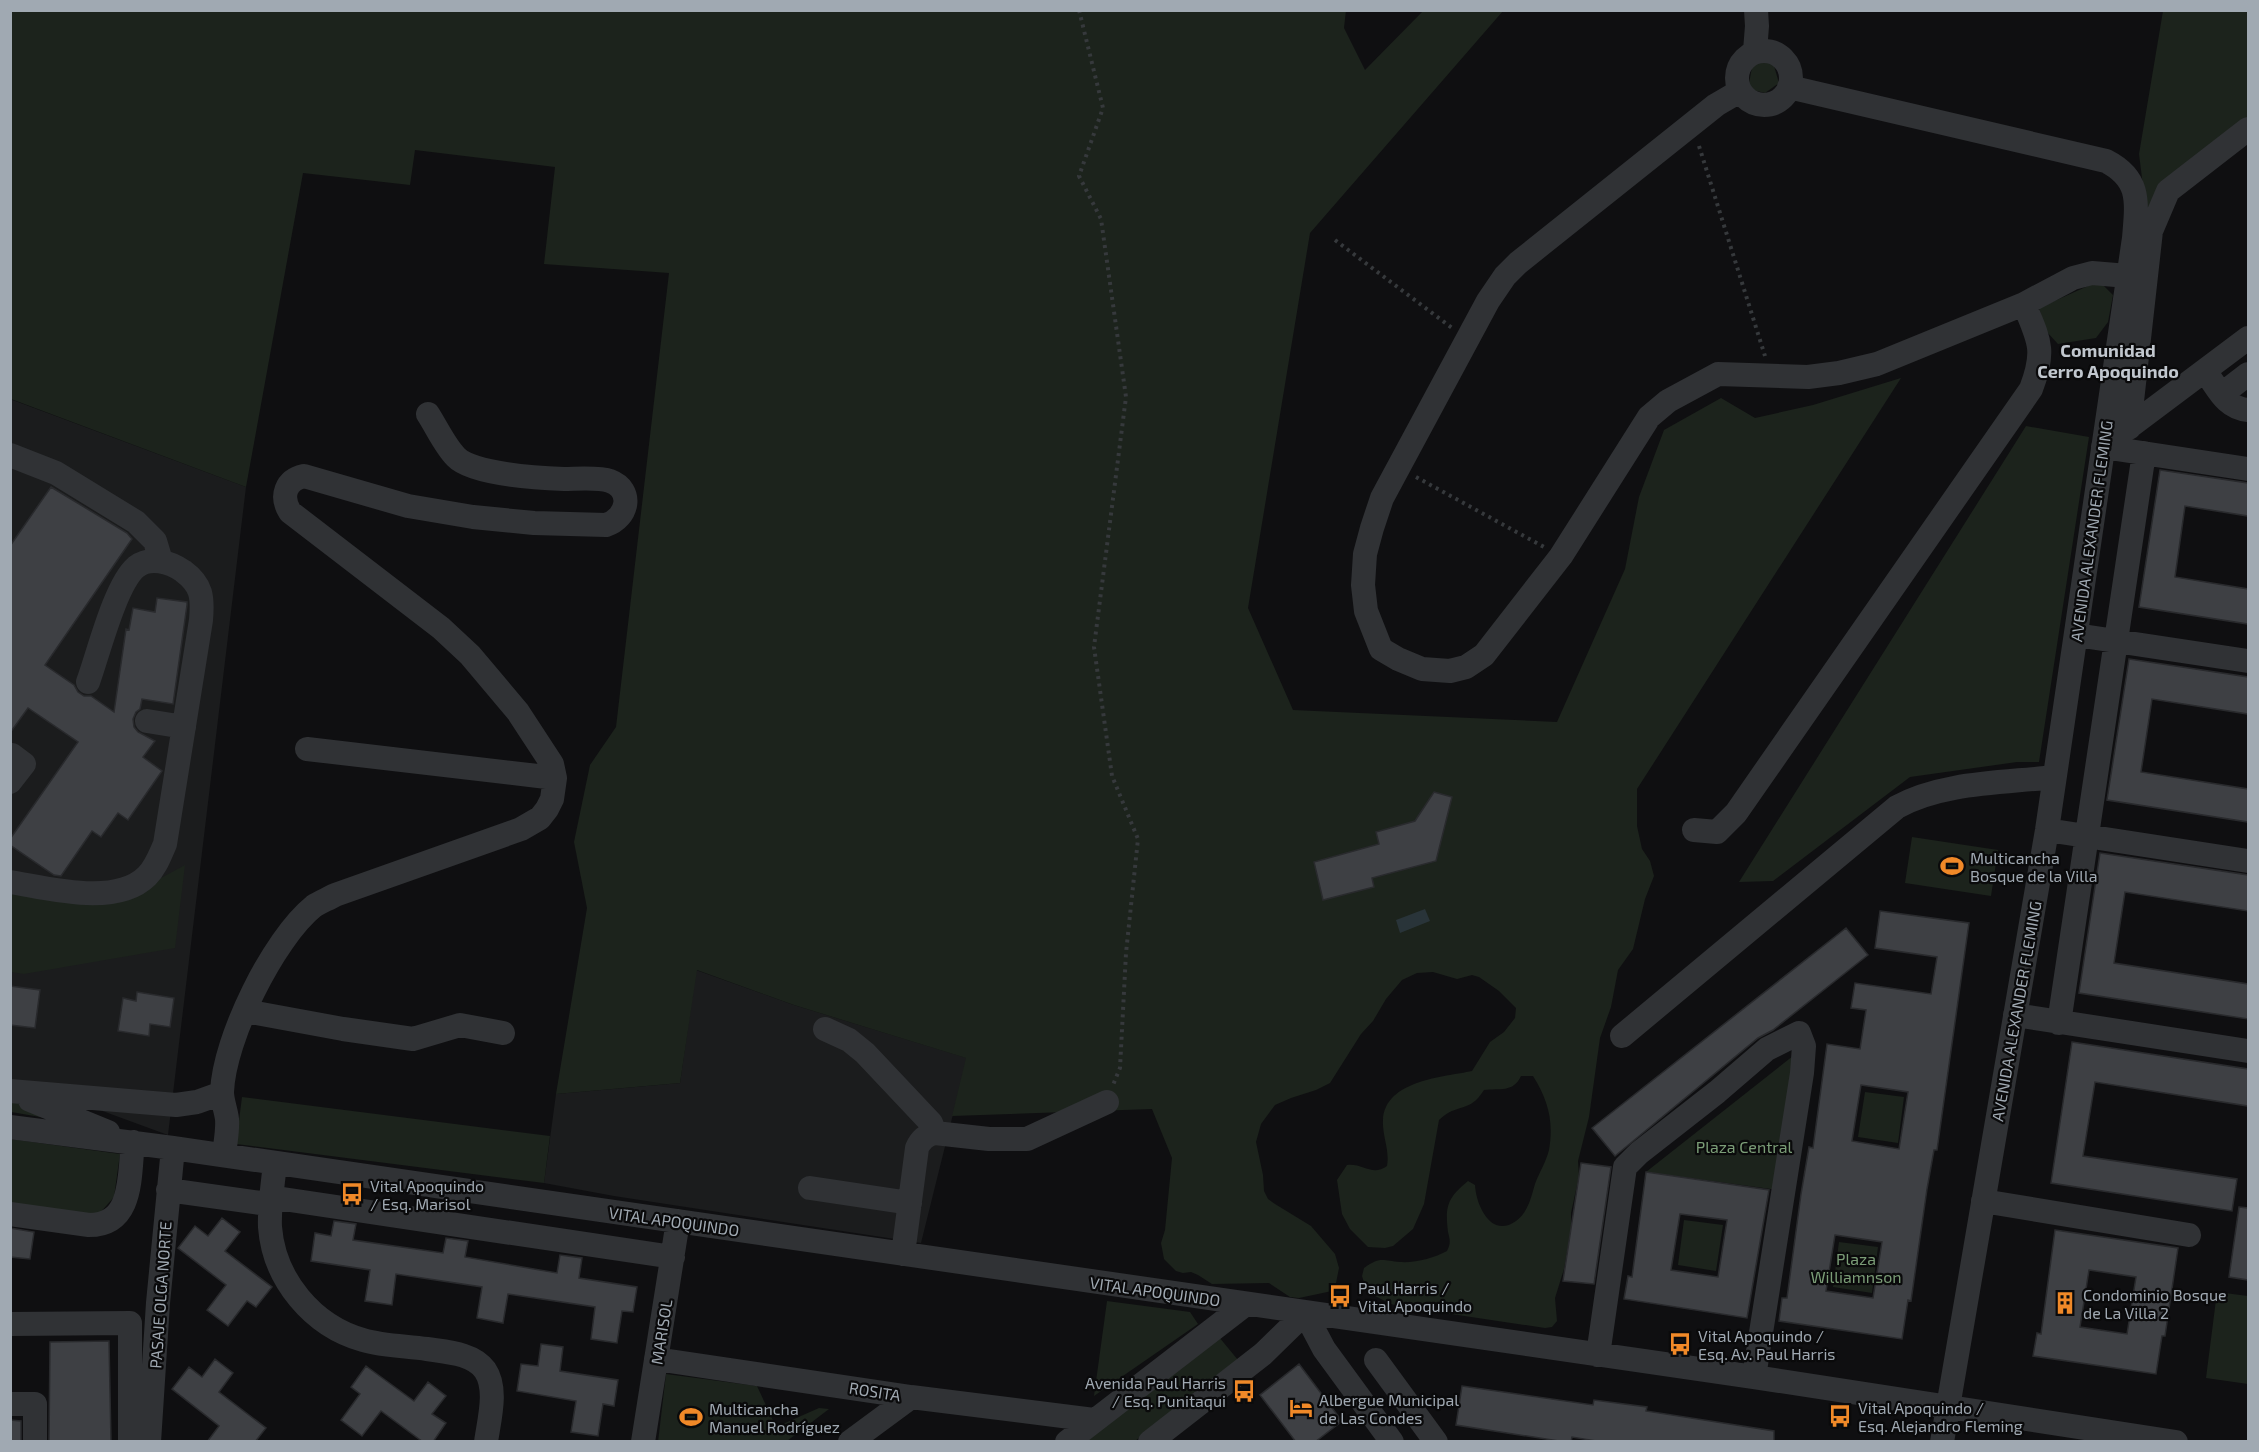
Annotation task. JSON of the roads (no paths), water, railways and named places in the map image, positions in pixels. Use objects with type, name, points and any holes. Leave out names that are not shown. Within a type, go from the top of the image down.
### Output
[{"type":"street","points":[[1755,51],[1756,10]]},
{"type":"street","points":[[1755,51],[1775,52],[1789,67],[1791,76],[1789,87],[1778,102],[1768,105],[1751,102],[1740,91],[1736,79],[1737,70],[1746,56],[1755,51]]},
{"type":"street","name":"AVENIDA ALEXANDER FLEMING","points":[[1789,87],[2094,158],[2115,166],[2127,176],[2134,186],[2135,222],[2128,276],[2047,830],[1942,1442]]},
{"type":"street","points":[[1740,91],[1716,105],[1518,263],[1505,276],[1488,301],[1382,498],[1365,554],[1363,585],[1366,611],[1381,648],[1398,659],[1422,669],[1450,671],[1466,668],[1484,655],[1561,556],[1649,417],[1668,401],[1718,374],[1808,377],[1839,373],[1877,364],[2024,304],[2073,278],[2092,273],[2128,276]]},
{"type":"street","points":[[2129,428],[2151,231],[2168,191],[2248,129]]},
{"type":"street","points":[[1694,830],[1717,832],[1736,813],[2031,388],[2041,356],[2039,342],[2024,304]]},
{"type":"street","points":[[2103,447],[2248,338]]},
{"type":"street","points":[[2205,370],[2230,405],[2248,411]]},
{"type":"street","points":[[2222,394],[2248,374]]},
{"type":"street","points":[[224,1155],[227,1122],[222,1093],[227,1058],[255,987],[281,944],[297,923],[315,906],[334,895],[531,825],[540,818],[552,800],[555,778],[552,764],[518,712],[470,655],[441,628],[290,512],[286,506],[284,493],[287,487],[297,477],[304,476],[408,506],[473,517],[534,523],[606,525],[617,522],[625,511],[625,497],[619,487],[609,481],[556,479],[481,470],[472,466],[456,458],[428,414]]},
{"type":"street","points":[[2103,447],[2248,469]]},
{"type":"street","points":[[2059,1023],[2144,453]]},
{"type":"street","points":[[10,455],[57,473],[136,522],[154,541],[161,561]]},
{"type":"street","points":[[10,882],[81,892],[108,893],[146,877],[158,861],[165,843],[203,603],[199,587],[189,575],[175,565],[161,561],[148,562],[137,567],[127,579],[118,597],[88,682]]},
{"type":"street","points":[[2076,635],[2248,661]]},
{"type":"street","points":[[147,721],[184,727]]},
{"type":"street","points":[[307,749],[555,778]]},
{"type":"street","points":[[10,758],[12,755],[24,764],[10,782]]},
{"type":"street","points":[[1622,1036],[1897,807],[1912,799],[1937,791],[2054,777]]},
{"type":"street","points":[[2047,830],[2248,861]]},
{"type":"street","points":[[245,1011],[413,1039],[460,1025],[503,1034]]},
{"type":"street","points":[[2015,1015],[2248,1051]]},
{"type":"street","points":[[825,1029],[849,1040],[865,1053],[931,1123],[935,1133]]},
{"type":"street","points":[[1598,1355],[1625,1167],[1767,1048],[1799,1033],[1804,1046],[1802,1073],[1754,1377]]},
{"type":"street","points":[[10,1091],[176,1105],[197,1102],[222,1093]]},
{"type":"street","name":"VITAL APOQUINDO","points":[[10,1091],[133,1142]]},
{"type":"street","points":[[903,1254],[917,1148],[920,1141],[928,1135],[935,1133],[989,1139],[1027,1139],[1107,1102]]},
{"type":"street","name":"VITAL APOQUINDO","points":[[10,1127],[224,1155],[1754,1377],[2176,1442]]},
{"type":"street","points":[[10,1214],[89,1226],[111,1220],[125,1204],[133,1142]]},
{"type":"street","name":"PASAJE OLGA NORTE","points":[[150,1442],[159,1293],[173,1148]]},
{"type":"street","points":[[276,1163],[270,1227],[277,1261],[289,1285],[305,1306],[333,1328],[357,1339],[440,1351],[470,1357],[478,1362],[484,1368],[491,1383],[489,1439]]},
{"type":"street","points":[[810,1188],[910,1203]]},
{"type":"street","points":[[168,1190],[261,1203],[283,1199],[673,1257]]},
{"type":"street","points":[[1983,1201],[2189,1235]]},
{"type":"street","name":"MARISOL","points":[[643,1442],[678,1221]]},
{"type":"street","points":[[1067,1442],[1246,1304]]},
{"type":"street","points":[[1150,1442],[1263,1354],[1305,1313],[1324,1349],[1392,1442]]},
{"type":"street","points":[[10,1324],[130,1323],[130,1442]]},
{"type":"street","name":"ROSITA","points":[[656,1359],[1094,1420]]},
{"type":"street","points":[[1376,1360],[1436,1442]]},
{"type":"street","points":[[850,1442],[910,1396]]},
{"type":"street","points":[[10,1404],[35,1404],[35,1442]]},
{"type":"place","name":"Multicancha Bosque de la Villa","points":[[1952,866]]},
{"type":"place","name":"Vital Apoquindo / Esq. Marisol","points":[[352,1194]]},
{"type":"place","name":"Paul Harris / Vital Apoquindo","points":[[1340,1296]]},
{"type":"place","name":"Condominio Bosque de La Villa 2","points":[[2065,1303]]},
{"type":"place","name":"Vital Apoquindo / Esq. Av. Paul Harris","points":[[1680,1344]]},
{"type":"place","name":"Avenida Paul Harris / Esq. Punitaqui","points":[[1244,1391]]},
{"type":"place","name":"Albergue Municipal de Las Condes","points":[[1301,1408]]},
{"type":"place","name":"Vital Apoquindo / Esq. Alejandro Fleming","points":[[1840,1416]]},
{"type":"place","name":"Multicancha Manuel Rodríguez","points":[[691,1417]]},
{"type":"district","name":"Comunidad Cerro Apoquindo","points":[[2108,360]]},
{"type":"park label","name":"Plaza Central","points":[[1744,1146]]},
{"type":"park label","name":"Plaza Williamnson","points":[[1856,1267]]}]
